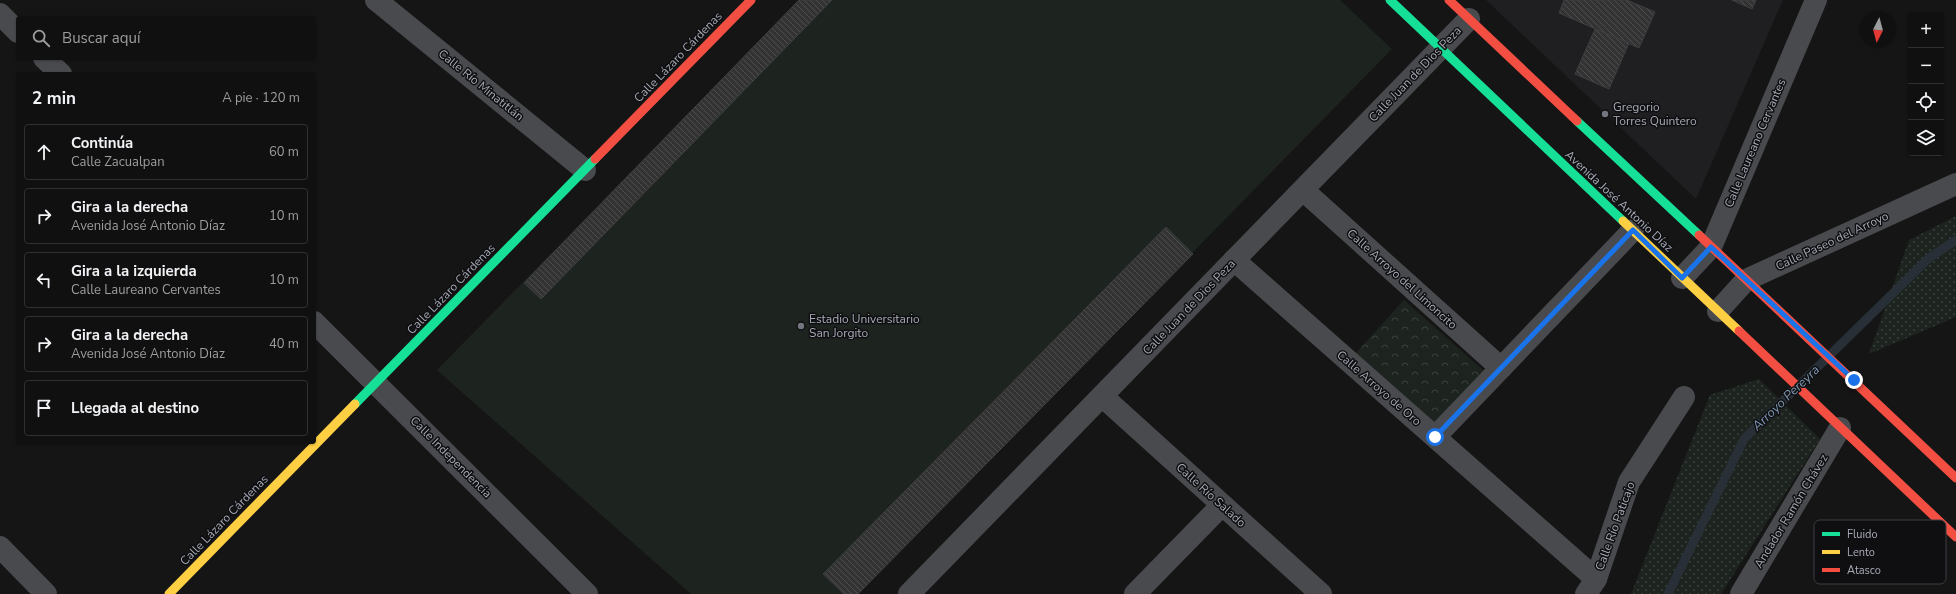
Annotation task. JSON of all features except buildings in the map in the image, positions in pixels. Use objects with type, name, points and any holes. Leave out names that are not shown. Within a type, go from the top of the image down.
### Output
[{"type":"street","name":"Calle Río Minatitlán","points":[[376,0],[585,170]]},
{"type":"street","name":"Calle Lázaro Cárdenas","points":[[316,443],[751,0]]},
{"type":"street","name":"Avenida José Antonio Díaz","points":[[1390,0],[1938,520]]},
{"type":"street","points":[[1449,0],[1789,321],[1854,380],[1956,478]]},
{"type":"street","name":"Calle Laureano Cervantes","points":[[1682,278],[1711,247],[1816,0]]},
{"type":"street","points":[[0,14],[16,30]]},
{"type":"street","name":"Calle Juan de Dios Peza","points":[[909,594],[1470,19]]},
{"type":"street","points":[[46,60],[59,72]]},
{"type":"street","name":"Calle Paseo del Arroyo","points":[[1718,311],[1746,280],[1956,184]]},
{"type":"street","name":"Calle Arroyo del Limoncito","points":[[1303,190],[1501,368]]},
{"type":"street","points":[[1435,437],[1633,230]]},
{"type":"street","name":"Calle Arroyo de Oro","points":[[1234,260],[1435,437],[1591,587]]},
{"type":"street","name":"Calle Independencia","points":[[316,324],[376,382],[587,594]]},
{"type":"street","name":"Calle Río Salado","points":[[1102,396],[1321,594]]},
{"type":"street","name":"Calle Río Paticajo","points":[[1591,587],[1629,482],[1684,397]]},
{"type":"street","name":"Andador Ramón Chávez","points":[[1741,594],[1836,424]]},
{"type":"street","name":"Calle Lázaro Cárdenas","points":[[169,594],[315,444]]},
{"type":"street","points":[[1135,594],[1222,505]]},
{"type":"street","name":"Avenida José Antonio Díaz","points":[[1946,528],[1956,537]]},
{"type":"street","points":[[0,547],[46,594]]},
{"type":"shaded area","points":[[1486,0],[1783,0],[1696,199]]},
{"type":"green space","name":"Estadio Universitario San Jorgito","points":[[799,0],[1340,0],[1392,49],[858,594],[691,594],[437,370]]},
{"type":"green space","points":[[1956,216],[1956,317],[1869,354],[1909,240]]},
{"type":"green space","points":[[1404,300],[1484,371],[1435,425],[1355,354]]},
{"type":"green space","points":[[1759,379],[1820,439],[1721,594],[1631,594],[1710,395]]},
{"type":"waterway","name":"Arroyo Pereyra","points":[[1668,594],[1744,439],[1929,258],[1956,240]]},
{"type":"traffic: fast","points":[[1390,0],[1623,221]]},
{"type":"traffic: fast","points":[[1577,121],[1699,235]]},
{"type":"traffic: fast","points":[[355,404],[595,159]]},
{"type":"traffic: slow","points":[[1623,221],[1739,331]]},
{"type":"traffic: slow","points":[[316,444],[355,404]]},
{"type":"traffic: slow","points":[[169,594],[316,444]]},
{"type":"traffic: jam","points":[[595,159],[751,0]]},
{"type":"traffic: jam","points":[[1449,0],[1577,121]]},
{"type":"traffic: jam","points":[[1699,235],[1956,478]]},
{"type":"traffic: jam","points":[[1739,331],[1938,520]]},
{"type":"traffic: jam","points":[[1946,528],[1956,537]]},
{"type":"place","name":"Gregorio Torres Quintero","points":[[1605,114]]},
{"type":"place","name":"Estadio Universitario San Jorgito","points":[[801,326]]},
{"type":"route","points":[[1435,437],[1633,230],[1682,278],[1711,247],[1854,380]]}]
